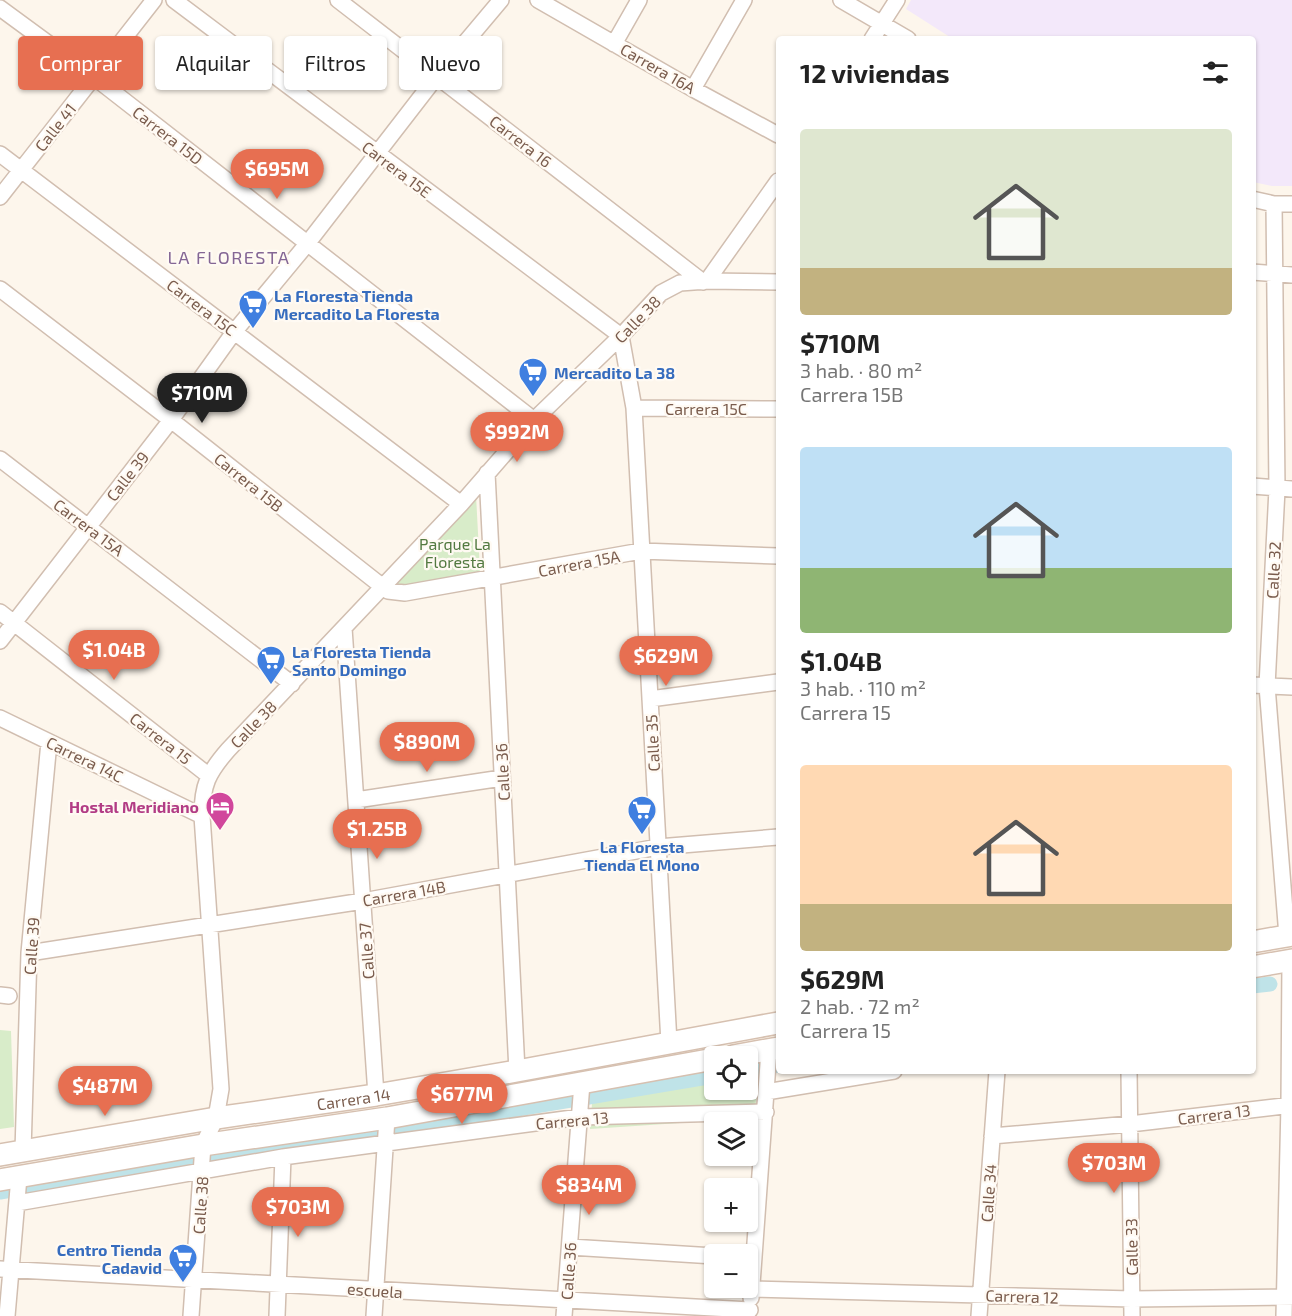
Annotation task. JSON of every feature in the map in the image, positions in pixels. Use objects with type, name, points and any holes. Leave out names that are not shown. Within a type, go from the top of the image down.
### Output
[{"type":"main road","points":[[1256,941],[1289,935]]},
{"type":"main road","points":[[1256,966],[1291,960]]},
{"type":"main road","name":"Carrera 14","points":[[0,1155],[216,1118],[376,1095],[776,1023]]},
{"type":"main road","name":"Carrera 14","points":[[12,1180],[203,1159],[386,1133],[704,1061]]},
{"type":"street","points":[[0,8],[7,0]]},
{"type":"street","name":"Calle 41","points":[[126,36],[154,0]]},
{"type":"street","name":"Carrera 15E","points":[[174,0],[621,336]]},
{"type":"street","name":"Carrera 16","points":[[338,0],[399,47]]},
{"type":"street","name":"Calle 39","points":[[470,36],[501,0]]},
{"type":"street","name":"Carrera 16A","points":[[538,0],[776,134]]},
{"type":"street","points":[[614,44],[639,0]]},
{"type":"street","points":[[693,89],[744,0]]},
{"type":"street","points":[[841,0],[903,36]]},
{"type":"street","points":[[874,36],[895,1]]},
{"type":"street","name":"Carrera 15D","points":[[0,8],[38,36]]},
{"type":"street","name":"Calle 41","points":[[0,197],[84,90]]},
{"type":"street","name":"Carrera 15D","points":[[111,90],[534,420]]},
{"type":"street","name":"Calle 39","points":[[0,641],[171,420],[234,332],[307,244],[425,90]]},
{"type":"street","name":"Carrera 16","points":[[454,90],[705,281]]},
{"type":"street","name":"Carrera 15C","points":[[0,154],[461,504]]},
{"type":"street","points":[[705,281],[776,184]]},
{"type":"street","points":[[1256,200],[1274,204],[1292,204]]},
{"type":"street","name":"Calle 32","points":[[1274,204],[1284,489],[1260,686],[1289,935]]},
{"type":"street","points":[[1256,272],[1292,275]]},
{"type":"street","points":[[705,281],[776,282]]},
{"type":"street","name":"Calle 38","points":[[191,1316],[203,1159],[216,1118],[221,1089],[202,816],[202,798],[208,776],[228,750],[461,504],[534,420],[621,336],[661,293],[680,283],[705,281]]},
{"type":"street","name":"Carrera 15B","points":[[0,289],[171,420],[382,588]]},
{"type":"street","name":"Calle 35","points":[[621,336],[634,408],[669,1043]]},
{"type":"street","name":"Carrera 15C","points":[[634,408],[776,409]]},
{"type":"street","name":"Carrera 15A","points":[[0,459],[292,684]]},
{"type":"street","name":"Calle 36","points":[[487,473],[517,1071]]},
{"type":"street","points":[[1256,486],[1284,489]]},
{"type":"street","name":"Carrera 15A","points":[[382,588],[405,593],[641,551],[776,556]]},
{"type":"street","name":"Carrera 15","points":[[0,612],[208,776]]},
{"type":"street","name":"Calle 37","points":[[344,628],[376,1095]]},
{"type":"street","points":[[650,699],[776,682]]},
{"type":"street","points":[[1260,686],[1292,687]]},
{"type":"street","name":"Carrera 14C","points":[[0,718],[202,816]]},
{"type":"street","name":"Calle 39","points":[[23,1151],[29,953],[49,742]]},
{"type":"street","points":[[356,800],[502,778]]},
{"type":"street","name":"Carrera 14B","points":[[29,953],[363,901],[658,847],[776,837]]},
{"type":"street","points":[[1284,1316],[1288,1296],[1291,960]]},
{"type":"street","points":[[752,1244],[772,1053]]},
{"type":"street","points":[[767,1086],[869,1074]]},
{"type":"street","name":"Calle 34","points":[[980,1316],[998,1074]]},
{"type":"street","name":"Calle 33","points":[[1129,1074],[1132,1316]]},
{"type":"street","name":"Calle 36","points":[[564,1316],[582,1088]]},
{"type":"street","name":"Carrera 13","points":[[992,1136],[1130,1124],[1291,1105]]},
{"type":"street","name":"Carrera 13","points":[[17,1202],[203,1159],[283,1157],[386,1133],[580,1115],[766,1112]]},
{"type":"street","points":[[374,1316],[386,1133]]},
{"type":"street","points":[[277,1316],[283,1157]]},
{"type":"street","points":[[7,1316],[6,1269],[17,1202],[12,1180]]},
{"type":"street","points":[[570,1247],[704,1255]]},
{"type":"street","name":"escuela","points":[[6,1269],[280,1283],[750,1313]]},
{"type":"street","name":"Carrera 12","points":[[758,1289],[1132,1299],[1288,1296]]},
{"type":"street","points":[[750,1313],[751,1298]]},
{"type":"shaded area","points":[[911,0],[1292,0],[1292,186],[1272,186],[1256,183],[1256,36],[948,36],[906,9]]},
{"type":"green space","name":"Parque La Floresta","points":[[476,495],[480,571],[392,588]]},
{"type":"green space","points":[[0,1030],[11,1031],[14,1127],[0,1129]]},
{"type":"green space","points":[[704,1073],[704,1100],[756,1100],[755,1112],[704,1112],[704,1121],[590,1129],[593,1091]]},
{"type":"waterway","points":[[1256,986],[1270,984]]},
{"type":"waterway","points":[[758,1068],[776,1065]]},
{"type":"waterway","points":[[0,1192],[190,1159],[370,1134],[704,1078]]},
{"type":"place","name":"La Floresta Tienda Mercadito La Floresta","points":[[253,330]]},
{"type":"place","name":"Mercadito La 38","points":[[533,398]]},
{"type":"place","name":"La Floresta Tienda Santo Domingo","points":[[271,686]]},
{"type":"place","name":"Hostal Meridiano","points":[[220,832]]},
{"type":"place","name":"La Floresta Tienda El Mono","points":[[642,836]]},
{"type":"place","name":"Centro Tienda Cadavid","points":[[183,1284]]},
{"type":"district","name":"LA FLORESTA","points":[[229,257]]}]
